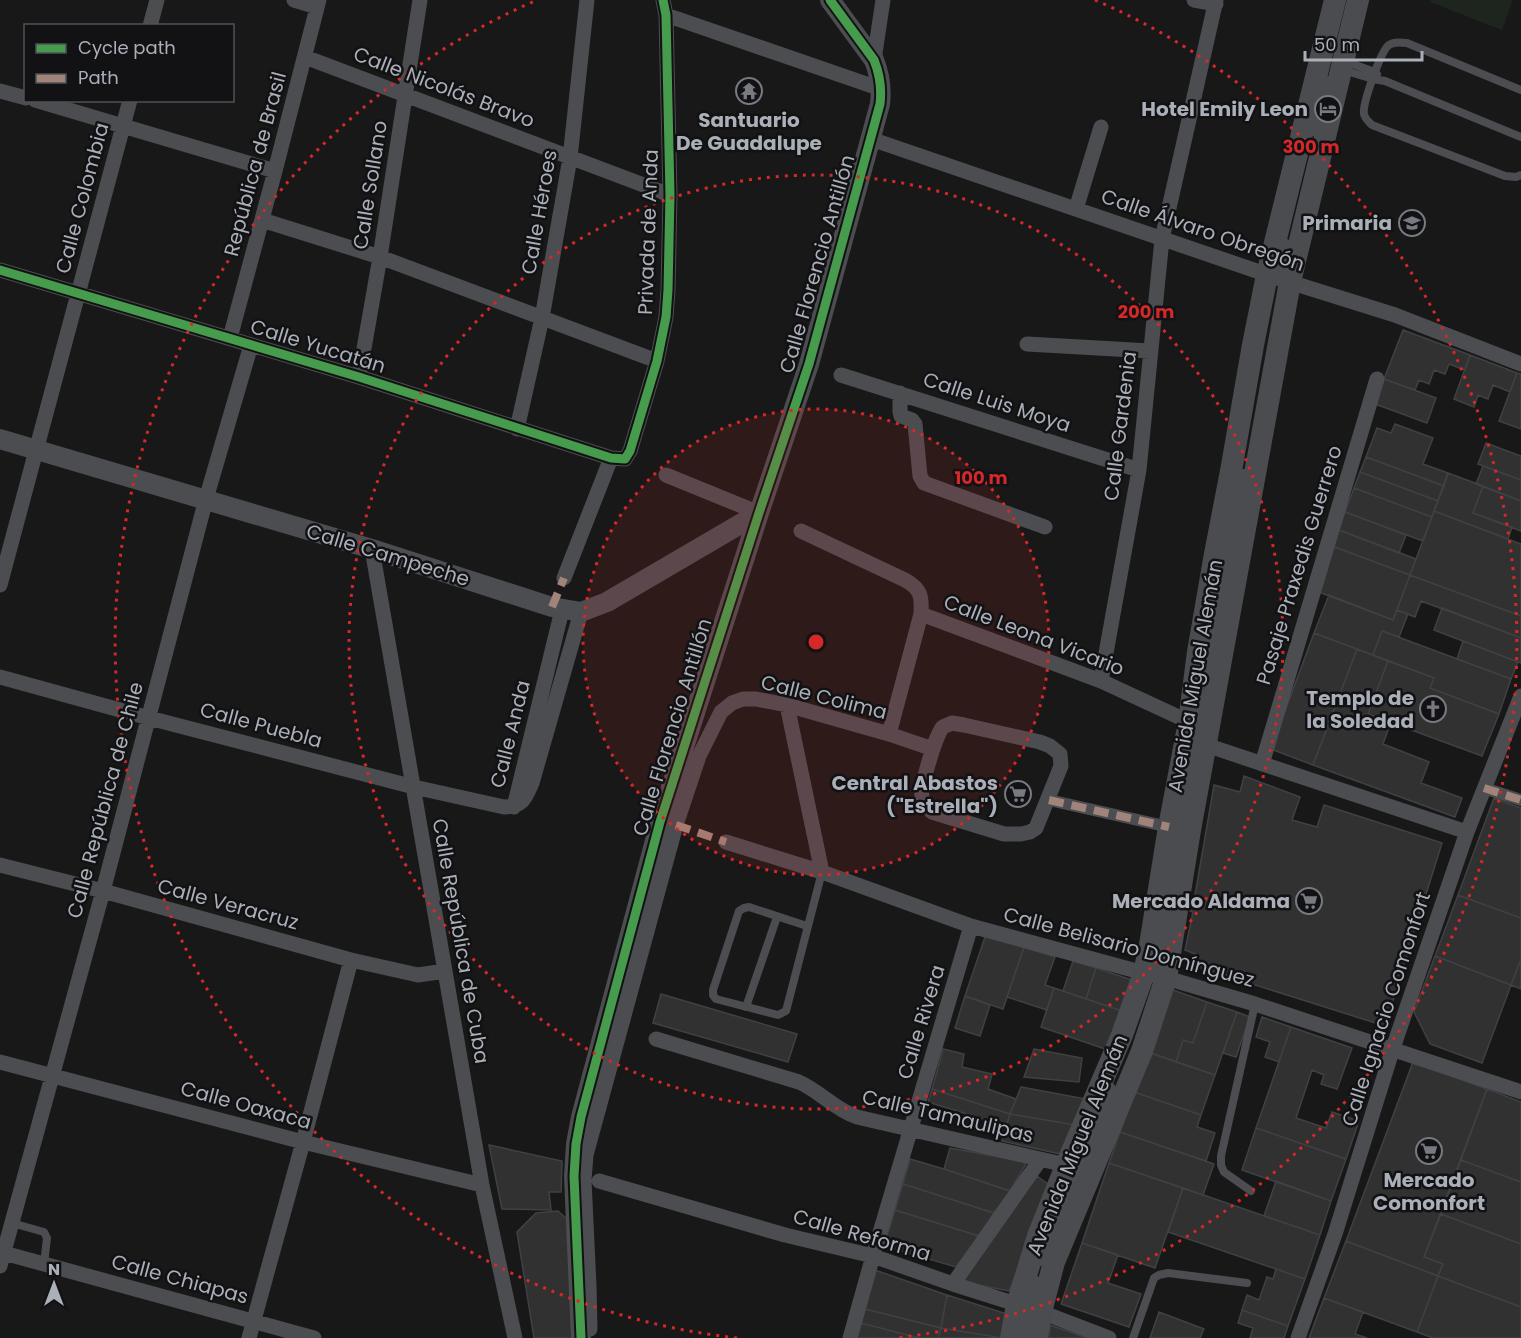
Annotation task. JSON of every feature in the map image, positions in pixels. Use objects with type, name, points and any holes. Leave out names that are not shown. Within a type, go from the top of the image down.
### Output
[{"type":"main road","name":"Avenida Miguel Alemán","points":[[1011,1338],[1054,1262],[1142,1051],[1154,975],[1190,830],[1200,729],[1279,282],[1335,0]]},
{"type":"main road","name":"Avenida Miguel Alemán","points":[[1279,282],[1358,0]]},
{"type":"main road","name":"Avenida Miguel Alemán","points":[[1037,1338],[1029,1308],[1038,1236],[1122,1035],[1154,975],[1150,945],[1169,827],[1200,729]]},
{"type":"street","points":[[151,24],[157,0]]},
{"type":"street","points":[[294,0],[318,3]]},
{"type":"street","name":"Calle Sollano","points":[[359,377],[420,0]]},
{"type":"street","name":"Calle Héroes","points":[[517,429],[542,318],[570,158],[587,0]]},
{"type":"street","points":[[830,0],[874,60],[882,89]]},
{"type":"street","points":[[874,60],[883,0]]},
{"type":"street","points":[[1194,0],[1216,2]]},
{"type":"street","name":"Calle Gardenia","points":[[1101,681],[1139,470],[1162,239],[1216,2]]},
{"type":"street","name":"República de Brasil","points":[[230,338],[318,3]]},
{"type":"street","points":[[665,8],[882,89]]},
{"type":"street","name":"Privada de Anda","points":[[618,458],[630,451],[657,361],[666,317],[670,195],[665,8]]},
{"type":"street","name":"Calle Nicolás Bravo","points":[[305,57],[670,195]]},
{"type":"street","name":"Calle Florencio Antillón","points":[[581,1338],[574,1176],[576,1143],[581,1117],[660,822],[809,364],[871,139],[882,89]]},
{"type":"street","points":[[0,91],[24,97]]},
{"type":"street","points":[[42,102],[275,171]]},
{"type":"street","name":"Calle Colombia","points":[[0,585],[129,102]]},
{"type":"street","points":[[1076,209],[1101,127]]},
{"type":"street","name":"Calle Álvaro Obregón","points":[[871,139],[1162,239],[1279,282],[1395,315],[1521,364]]},
{"type":"street","points":[[262,220],[380,257],[657,361]]},
{"type":"street","name":"Calle Yucatán","points":[[0,270],[359,377],[517,429],[618,458]]},
{"type":"street","points":[[1028,344],[1150,351]]},
{"type":"street","name":"Calle República de Chile","points":[[1,1257],[104,891],[206,499],[251,345]]},
{"type":"street","name":"Calle Luis Moya","points":[[842,375],[1139,470]]},
{"type":"street","name":"Pasaje Praxedis Guerrero","points":[[1262,764],[1377,379]]},
{"type":"street","points":[[900,393],[901,416],[912,420],[915,424],[920,476],[924,483],[1045,528]]},
{"type":"street","name":"Calle Campeche","points":[[0,439],[206,499],[572,611]]},
{"type":"street","points":[[564,578],[618,458]]},
{"type":"street","points":[[666,475],[759,513]]},
{"type":"street","points":[[572,611],[607,602],[759,513]]},
{"type":"street","name":"Calle Leona Vicario","points":[[801,531],[914,585],[919,591],[922,602],[921,614],[1101,681],[1200,729],[1262,764],[1467,832]]},
{"type":"street","name":"Calle República de Cuba","points":[[372,549],[482,1185],[515,1338]]},
{"type":"street","name":"Calle Anda","points":[[514,807],[526,798],[532,783],[572,611]]},
{"type":"street","points":[[889,734],[921,614]]},
{"type":"street","name":"Calle Puebla","points":[[0,676],[149,718],[414,787],[492,805],[514,807]]},
{"type":"street","name":"Calle Ignacio Comonfort","points":[[1298,1338],[1335,1234],[1393,1048],[1467,832],[1521,696]]},
{"type":"street","name":"Calle Colima","points":[[676,825],[699,756],[721,712],[732,703],[743,699],[788,705],[933,749]]},
{"type":"street","points":[[788,705],[822,872]]},
{"type":"street","points":[[952,723],[1050,746],[1060,754],[1061,766],[1048,800],[1036,828],[1021,834],[1004,834],[932,813],[921,798],[939,733],[943,727],[952,723]]},
{"type":"street","points":[[1484,788],[1521,800]]},
{"type":"street","points":[[1048,800],[1169,827]]},
{"type":"street","name":"Calle Florencio Antillón","points":[[590,1338],[584,1180],[586,1155],[676,825]]},
{"type":"street","name":"Calle Belisario Domínguez","points":[[726,842],[822,872],[971,926],[1255,1004],[1521,1092]]},
{"type":"street","name":"Calle Veracruz","points":[[0,865],[104,891],[351,960],[418,975],[445,971]]},
{"type":"street","name":"Calle Rivera","points":[[850,1338],[971,926]]},
{"type":"street","points":[[249,1338],[351,960]]},
{"type":"street","name":"Calle Tamaulipas","points":[[656,1039],[799,1082],[809,1086],[845,1113],[857,1117],[1066,1165]]},
{"type":"street","name":"Calle Oaxaca","points":[[0,1062],[303,1142],[482,1185]]},
{"type":"street","points":[[952,1284],[1040,1160]]},
{"type":"street","name":"Calle Reforma","points":[[599,1182],[774,1232],[873,1256],[1029,1308],[1109,1338]]},
{"type":"street","name":"Calle Chiapas","points":[[1,1257],[44,1264],[314,1338]]},
{"type":"lane","points":[[1521,90],[1407,43],[1395,42],[1387,46],[1364,106],[1364,115],[1372,125],[1505,176],[1521,175]]},
{"type":"lane","points":[[1312,138],[1338,68],[1374,76],[1521,137]]},
{"type":"lane","points":[[1279,282],[1287,237]]},
{"type":"lane","points":[[1204,691],[1246,459]]},
{"type":"lane","points":[[807,926],[749,907],[739,911],[713,990],[716,999],[778,1015],[786,1011],[822,872]]},
{"type":"lane","points":[[746,1006],[777,917]]},
{"type":"lane","points":[[1251,1191],[1224,1172],[1221,1156],[1255,1004]]},
{"type":"lane","points":[[1024,1338],[1040,1264],[1113,1084]]},
{"type":"lane","points":[[12,1223],[44,1232],[47,1238],[44,1264]]},
{"type":"lane","points":[[1133,1338],[1155,1278],[1159,1275],[1168,1273],[1247,1283]]},
{"type":"shaded area","points":[[1431,0],[1513,0],[1502,30],[1430,2]]},
{"type":"building","points":[[1403,330],[1470,355],[1465,370],[1449,364],[1445,374],[1434,370],[1429,384],[1419,380],[1415,390],[1384,379]]},
{"type":"building","points":[[1470,355],[1517,373],[1510,392],[1493,385],[1488,399],[1478,395],[1474,407],[1454,399]]},
{"type":"building","points":[[1517,373],[1521,374],[1521,429],[1499,421]]},
{"type":"building","points":[[1384,379],[1436,398],[1427,423],[1375,404]]},
{"type":"building","points":[[1395,424],[1433,438],[1423,464],[1448,473],[1444,486],[1366,457],[1377,428],[1391,433]]},
{"type":"building","points":[[1486,443],[1521,456],[1521,480],[1478,464]]},
{"type":"building","points":[[1366,457],[1444,486],[1438,501],[1360,472]]},
{"type":"building","points":[[1483,466],[1521,480],[1521,501],[1476,484]]},
{"type":"building","points":[[1360,472],[1438,501],[1432,517],[1354,488]]},
{"type":"building","points":[[1448,473],[1483,486],[1473,513],[1512,527],[1508,539],[1434,511]]},
{"type":"building","points":[[1483,486],[1521,501],[1521,531],[1473,513]]},
{"type":"building","points":[[1354,488],[1432,517],[1423,541],[1345,512]]},
{"type":"building","points":[[1434,511],[1521,544],[1521,616],[1410,575]]},
{"type":"building","points":[[1345,512],[1406,535],[1399,553],[1339,530]]},
{"type":"building","points":[[1339,530],[1416,559],[1410,575],[1332,546]]},
{"type":"building","points":[[1332,546],[1410,575],[1393,620],[1316,591]]},
{"type":"building","points":[[1410,575],[1521,616],[1521,638],[1421,601],[1415,617],[1397,610]]},
{"type":"building","points":[[1329,595],[1393,620],[1397,610],[1408,614],[1399,637],[1382,631],[1373,655],[1314,633]]},
{"type":"building","points":[[1442,608],[1521,638],[1521,663],[1434,630]]},
{"type":"building","points":[[1382,631],[1511,679],[1499,714],[1430,688],[1434,678],[1373,655]]},
{"type":"building","points":[[1314,633],[1357,649],[1313,765],[1271,749]]},
{"type":"building","points":[[1463,641],[1518,662],[1511,679],[1457,659]]},
{"type":"building","points":[[1357,649],[1388,661],[1368,714],[1391,722],[1383,744],[1429,762],[1421,783],[1462,798],[1455,817],[1313,765]]},
{"type":"building","points":[[1388,661],[1434,678],[1430,688],[1499,714],[1482,756],[1368,714]]},
{"type":"building","name":"Mercado Aldama","points":[[1244,776],[1300,797],[1292,820],[1317,827],[1324,805],[1442,843],[1385,1026],[1192,965],[1195,954],[1185,950],[1193,912],[1190,911],[1191,901],[1194,901],[1214,785],[1240,792]]},
{"type":"building","points":[[1494,798],[1521,808],[1521,918],[1458,895]]},
{"type":"building","points":[[1458,895],[1521,918],[1521,959],[1511,985],[1435,956]]},
{"type":"building","points":[[986,934],[1024,947],[1003,1009],[965,996]]},
{"type":"building","points":[[1024,947],[1055,957],[1045,985],[1054,988],[1047,1010],[1007,997]]},
{"type":"building","points":[[1435,956],[1511,985],[1482,1063],[1430,1044],[1414,1012]]},
{"type":"building","points":[[1521,959],[1521,989],[1511,985]]},
{"type":"building","points":[[1073,961],[1096,968],[1086,999],[1063,991]]},
{"type":"building","points":[[1096,968],[1132,980],[1122,1011],[1086,999]]},
{"type":"building","points":[[1054,988],[1122,1011],[1108,1050],[1041,1027]]},
{"type":"building","points":[[1170,989],[1207,1002],[1193,1043],[1183,1040],[1176,1062],[1148,1052]]},
{"type":"building","points":[[661,994],[797,1034],[788,1062],[653,1023]]},
{"type":"building","points":[[965,996],[990,1005],[980,1036],[955,1028]]},
{"type":"building","points":[[1207,1002],[1237,1012],[1215,1075],[1176,1062],[1183,1040],[1193,1043]]},
{"type":"building","points":[[1237,1012],[1250,1017],[1236,1057],[1223,1053]]},
{"type":"building","points":[[1262,1017],[1291,1027],[1279,1062],[1265,1057],[1270,1042],[1256,1037]]},
{"type":"building","points":[[1291,1027],[1352,1048],[1337,1089],[1321,1084],[1324,1075],[1312,1070],[1296,1118],[1326,1128],[1332,1112],[1359,1121],[1346,1159],[1256,1128]]},
{"type":"building","points":[[943,1049],[964,1054],[962,1067],[992,1074],[988,1089],[1016,1099],[1010,1114],[932,1089]]},
{"type":"building","points":[[1034,1049],[1082,1058],[1079,1082],[1024,1077]]},
{"type":"building","points":[[1148,1052],[1215,1075],[1201,1115],[1134,1092]]},
{"type":"building","points":[[1413,1062],[1487,1089],[1424,1257],[1443,1264],[1438,1276],[1346,1241]]},
{"type":"building","points":[[1021,1087],[1086,1099],[1075,1125],[1010,1114]]},
{"type":"building","points":[[932,1089],[1010,1114],[1006,1126],[928,1102]]},
{"type":"building","points":[[1487,1089],[1521,1102],[1521,1182],[1461,1160]]},
{"type":"building","points":[[1134,1092],[1201,1115],[1197,1127],[1215,1133],[1206,1161],[1120,1132]]},
{"type":"building","points":[[1010,1114],[1075,1125],[1065,1155],[1002,1141]]},
{"type":"building","points":[[1256,1128],[1346,1159],[1331,1201],[1242,1170]]},
{"type":"building","points":[[1120,1132],[1214,1164],[1203,1195],[1109,1163]]},
{"type":"building","points":[[489,1145],[562,1161],[561,1192],[549,1192],[551,1210],[502,1209]]},
{"type":"building","points":[[950,1148],[1027,1162],[1010,1191],[944,1169]]},
{"type":"building","points":[[910,1159],[1010,1191],[994,1213],[903,1184]]},
{"type":"building","points":[[1461,1160],[1521,1182],[1521,1244],[1441,1214]]},
{"type":"building","points":[[1109,1163],[1183,1188],[1155,1268],[1082,1243]]},
{"type":"building","points":[[1037,1176],[1052,1187],[1009,1291],[962,1282]]},
{"type":"building","points":[[1276,1181],[1331,1201],[1320,1235],[1264,1216]]},
{"type":"building","points":[[903,1184],[994,1213],[979,1236],[895,1210]]},
{"type":"building","points":[[1183,1188],[1320,1235],[1305,1279],[1168,1232]]},
{"type":"building","points":[[895,1210],[979,1236],[956,1267],[884,1246]]},
{"type":"building","points":[[558,1211],[569,1221],[572,1338],[534,1338],[517,1232],[536,1213]]},
{"type":"building","points":[[1441,1214],[1521,1244],[1521,1307],[1438,1276],[1443,1264],[1424,1257]]},
{"type":"building","points":[[1346,1241],[1438,1276],[1417,1332],[1324,1298]]},
{"type":"building","points":[[1082,1243],[1118,1255],[1108,1283],[1141,1294],[1129,1327],[1061,1304]]},
{"type":"building","points":[[1276,1269],[1305,1279],[1288,1326],[1242,1310],[1247,1295],[1259,1300],[1267,1277],[1273,1279]]},
{"type":"building","points":[[875,1270],[947,1295],[941,1328],[865,1309]]},
{"type":"building","points":[[1438,1276],[1521,1307],[1521,1338],[1433,1338],[1417,1332]]},
{"type":"building","points":[[947,1295],[1007,1314],[1003,1338],[941,1328]]},
{"type":"building","points":[[1324,1298],[1363,1312],[1355,1334],[1367,1338],[1309,1338]]},
{"type":"building","points":[[865,1309],[941,1328],[938,1338],[919,1338],[861,1323]]},
{"type":"building","points":[[1242,1310],[1288,1326],[1284,1338],[1250,1338],[1253,1328],[1238,1323]]},
{"type":"building","points":[[1159,1312],[1204,1329],[1200,1338],[1150,1338]]},
{"type":"building","points":[[861,1323],[919,1338],[857,1338]]},
{"type":"building","points":[[1050,1325],[1087,1338],[1049,1338]]},
{"type":"building","points":[[941,1328],[1003,1338],[938,1338]]},
{"type":"marked path","points":[[552,607],[564,578]]},
{"type":"marked path","points":[[1484,788],[1521,800]]},
{"type":"marked path","points":[[1049,800],[1169,827]]},
{"type":"marked path","points":[[676,825],[726,842]]},
{"type":"cycle path","points":[[0,270],[359,377],[611,458],[625,459],[630,451],[657,361],[666,317],[670,195],[666,15],[663,0]]},
{"type":"cycle path","points":[[581,1338],[574,1176],[581,1117],[660,822],[809,364],[880,104],[880,82],[874,60],[830,0]]},
{"type":"place","name":"Santuario De Guadalupe","points":[[749,91]]},
{"type":"place","name":"Hotel Emily Leon","points":[[1328,109]]},
{"type":"place","name":"Primaria","points":[[1412,223]]},
{"type":"place","name":"Templo de la Soledad","points":[[1433,709]]},
{"type":"place","name":"Central Abastos (\"Estrella\")","points":[[1018,794]]},
{"type":"place","name":"Mercado Aldama","points":[[1309,901]]},
{"type":"place","name":"Mercado Comonfort","points":[[1429,1151]]}]
